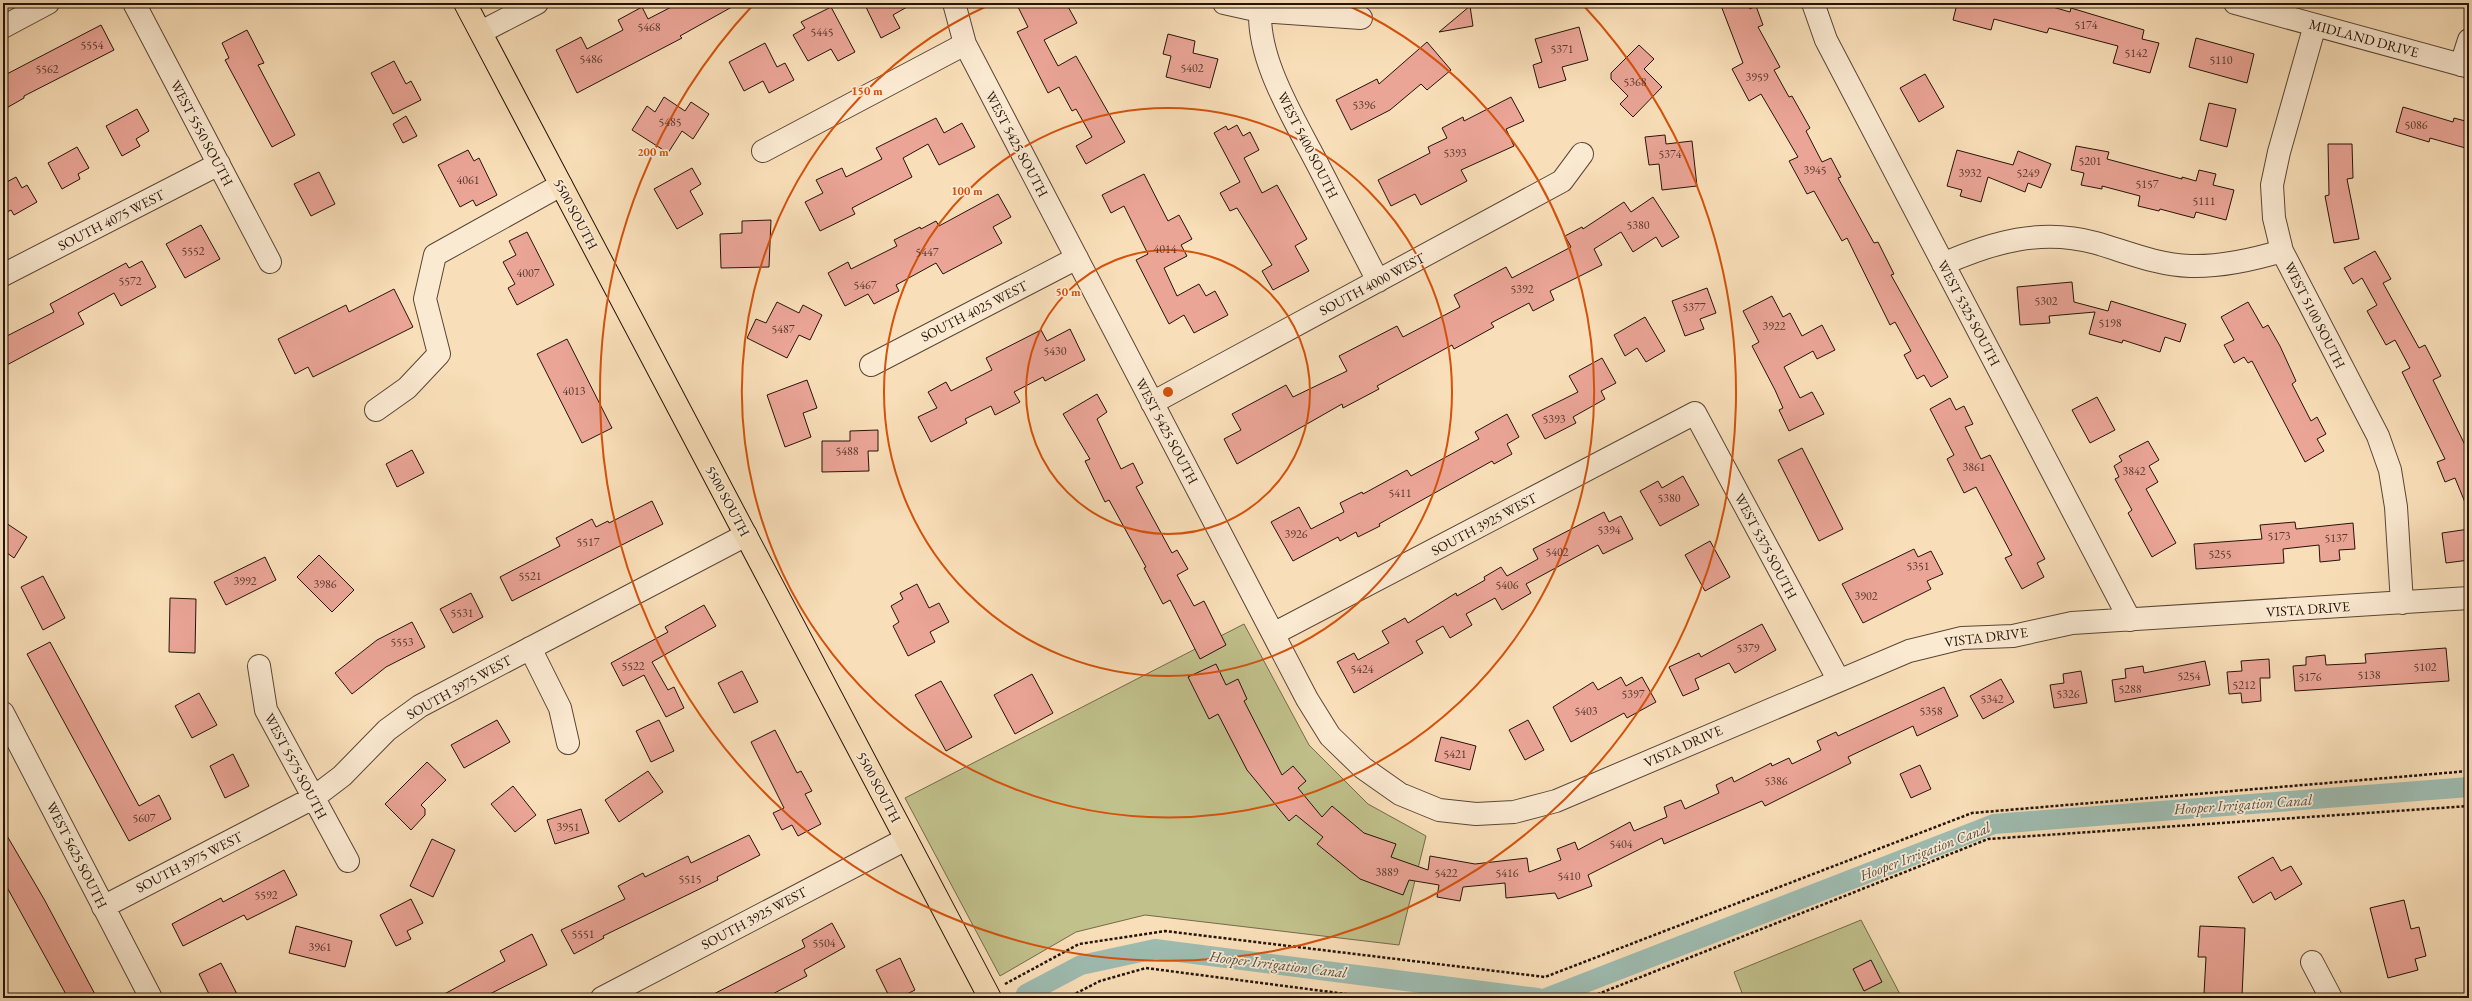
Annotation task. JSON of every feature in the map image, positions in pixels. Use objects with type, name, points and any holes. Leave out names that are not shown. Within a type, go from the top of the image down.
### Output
[{"type":"main road","name":"5500 SOUTH","points":[[465,3],[989,996]]},
{"type":"street","points":[[3,27],[48,3]]},
{"type":"street","name":"WEST 5550 SOUTH","points":[[134,3],[270,262]]},
{"type":"street","points":[[481,32],[537,3]]},
{"type":"street","name":"WEST 5425 SOUTH","points":[[954,3],[965,44],[1307,699],[1330,736],[1363,768],[1394,789],[1439,810]]},
{"type":"street","points":[[1224,3],[1361,18]]},
{"type":"street","name":"WEST 5325 SOUTH","points":[[1813,3],[1826,40],[2130,620]]},
{"type":"street","name":"MIDLAND DRIVE","points":[[2235,3],[2465,66]]},
{"type":"street","name":"WEST 5400 SOUTH","points":[[1261,7],[1266,52],[1278,88],[1378,281]]},
{"type":"street","name":"WEST 5100 SOUTH","points":[[2316,25],[2279,152],[2272,185],[2274,218],[2282,251],[2378,436],[2390,470],[2396,507],[2402,603]]},
{"type":"street","points":[[2465,66],[2469,40]]},
{"type":"street","points":[[763,151],[965,44]]},
{"type":"street","name":"SOUTH 4000 WEST","points":[[1152,403],[1562,181],[1582,154]]},
{"type":"street","name":"SOUTH 4075 WEST","points":[[3,275],[219,164]]},
{"type":"street","points":[[376,410],[407,388],[439,354],[425,300],[434,255],[561,185]]},
{"type":"street","points":[[1944,264],[1971,252],[2014,239],[2055,237],[2095,243],[2137,258],[2189,266],[2234,264],[2282,251]]},
{"type":"street","name":"SOUTH 4025 WEST","points":[[871,365],[1077,258]]},
{"type":"street","name":"SOUTH 3925 WEST","points":[[1273,634],[1695,413]]},
{"type":"street","name":"WEST 5375 SOUTH","points":[[1695,413],[1838,679]]},
{"type":"street","name":"SOUTH 3975 WEST","points":[[104,907],[313,798],[342,776],[387,730],[420,706],[746,535]]},
{"type":"street","name":"VISTA DRIVE","points":[[1439,810],[1476,814],[1514,812],[1556,801],[1838,679],[1909,650],[1962,638],[2013,636],[2072,624],[2469,598]]},
{"type":"street","points":[[530,648],[560,708],[568,743]]},
{"type":"street","name":"WEST 5575 SOUTH","points":[[259,666],[266,710],[348,862]]},
{"type":"street","name":"WEST 5625 SOUTH","points":[[3,713],[151,998]]},
{"type":"street","name":"SOUTH 3925 WEST","points":[[602,998],[906,839]]},
{"type":"street","points":[[2312,962],[2331,998]]},
{"type":"path","points":[[989,996],[1079,944],[1165,931],[1545,977],[1972,813],[2469,771]]},
{"type":"path","points":[[1588,998],[1988,839],[2469,806]]},
{"type":"path","points":[[1068,998],[1100,981],[1146,968],[1377,998]]},
{"type":"green space","points":[[1244,624],[1309,745],[1368,804],[1426,836],[1399,945],[1145,915],[1076,932],[1000,976],[905,798]]},
{"type":"green space","points":[[1861,920],[1902,998],[1744,998],[1734,972]]},
{"type":"building","points":[[679,3],[739,3],[680,36],[682,38],[577,93],[556,50],[581,37],[587,49],[623,30],[618,20],[642,7],[648,19]]},
{"type":"building","points":[[864,3],[914,3],[893,15],[900,28],[881,38]]},
{"type":"building","points":[[1016,3],[1066,3],[1077,23],[1044,40],[1058,66],[1076,56],[1125,142],[1086,164],[1076,146],[1092,137],[1076,109],[1072,111],[1059,87],[1048,93],[1017,32],[1028,27]]},
{"type":"building","points":[[1720,3],[1748,3],[1750,9],[1756,6],[1763,25],[1758,27],[1780,67],[1774,70],[1789,97],[1792,96],[1810,128],[1806,131],[1822,162],[1831,158],[1841,177],[1838,178],[1874,243],[1878,242],[1894,274],[1891,275],[1948,377],[1931,387],[1924,375],[1917,379],[1904,355],[1911,351],[1895,322],[1890,325],[1847,238],[1842,241],[1814,191],[1807,194],[1789,161],[1798,157],[1761,94],[1749,101],[1732,69],[1743,63]]},
{"type":"building","points":[[1955,3],[2039,3],[2070,12],[2071,8],[2144,30],[2142,39],[2159,43],[2150,73],[2113,63],[2118,46],[2049,28],[2047,33],[1994,19],[1991,30],[1953,20],[1956,8]]},
{"type":"building","points":[[1470,6],[1473,26],[1439,32]]},
{"type":"building","points":[[831,7],[855,52],[838,61],[831,49],[808,61],[793,35],[805,28],[801,22]]},
{"type":"building","points":[[101,25],[114,50],[24,96],[24,98],[3,110],[3,76]]},
{"type":"building","points":[[1579,27],[1588,60],[1562,67],[1566,80],[1539,88],[1533,65],[1542,62],[1535,39]]},
{"type":"building","points":[[247,30],[264,63],[258,65],[295,135],[272,147],[225,60],[229,58],[222,43]]},
{"type":"building","points":[[1168,34],[1195,41],[1193,53],[1218,59],[1210,88],[1166,77],[1171,56],[1163,54]]},
{"type":"building","points":[[2196,38],[2254,54],[2247,83],[2189,67]]},
{"type":"building","points":[[1427,42],[1451,70],[1427,90],[1421,84],[1390,110],[1351,130],[1336,100],[1377,79],[1379,84]]},
{"type":"building","points":[[765,43],[777,67],[785,63],[794,80],[769,93],[763,81],[744,91],[729,62]]},
{"type":"building","points":[[1639,45],[1654,59],[1644,69],[1662,87],[1633,117],[1620,104],[1628,96],[1611,79],[1611,73]]},
{"type":"building","points":[[394,61],[406,84],[411,81],[421,100],[393,114],[371,73]]},
{"type":"building","points":[[1925,74],[1944,107],[1919,122],[1900,88]]},
{"type":"building","points":[[664,97],[685,111],[691,102],[709,114],[693,139],[682,131],[668,153],[632,130],[647,106],[655,112]]},
{"type":"building","points":[[1511,97],[1524,121],[1506,129],[1514,146],[1461,170],[1467,181],[1421,205],[1415,194],[1391,206],[1378,180],[1430,153],[1428,147],[1447,138],[1442,128],[1463,117],[1464,121]]},
{"type":"building","points":[[2209,103],[2236,109],[2227,147],[2200,140]]},
{"type":"building","points":[[2403,107],[2453,122],[2454,118],[2469,122],[2469,149],[2430,138],[2429,142],[2396,132]]},
{"type":"building","points":[[137,109],[149,131],[136,139],[140,146],[122,156],[106,126]]},
{"type":"building","points":[[406,116],[417,136],[403,143],[393,124]]},
{"type":"building","points":[[936,118],[944,133],[962,123],[975,147],[939,165],[928,144],[903,158],[912,177],[852,208],[855,214],[820,231],[805,202],[823,193],[816,180],[842,168],[846,177],[882,159],[876,148]]},
{"type":"building","points":[[1237,125],[1243,136],[1250,132],[1259,150],[1244,158],[1262,193],[1277,185],[1307,239],[1295,246],[1309,271],[1273,290],[1262,271],[1272,265],[1237,208],[1230,211],[1220,193],[1240,182],[1214,133],[1226,126],[1228,130]]},
{"type":"building","points":[[1665,135],[1666,144],[1692,141],[1697,186],[1662,190],[1659,164],[1649,165],[1645,137]]},
{"type":"building","points":[[2328,144],[2352,144],[2353,178],[2347,179],[2359,239],[2334,243],[2325,196],[2329,195]]},
{"type":"building","points":[[2076,146],[2109,152],[2107,159],[2182,179],[2182,177],[2196,181],[2199,170],[2216,174],[2213,185],[2234,190],[2226,220],[2196,212],[2194,218],[2160,209],[2159,211],[2138,206],[2140,196],[2102,186],[2102,189],[2081,185],[2084,173],[2071,170]]},
{"type":"building","points":[[77,147],[89,168],[78,174],[80,179],[62,189],[48,163]]},
{"type":"building","points":[[468,150],[474,161],[479,158],[497,195],[476,206],[473,200],[460,207],[438,165]]},
{"type":"building","points":[[1957,150],[2013,165],[2018,151],[2051,164],[2041,188],[2028,183],[2025,192],[1988,177],[1981,202],[1960,196],[1962,190],[1947,186]]},
{"type":"building","points":[[692,168],[701,184],[690,191],[703,214],[677,229],[654,189]]},
{"type":"building","points":[[319,172],[335,204],[311,216],[294,184]]},
{"type":"building","points":[[1144,174],[1168,221],[1179,215],[1192,239],[1181,245],[1187,256],[1164,268],[1177,296],[1199,284],[1206,296],[1215,291],[1228,315],[1194,333],[1184,315],[1169,324],[1136,260],[1148,254],[1124,206],[1111,213],[1102,195]]},
{"type":"building","points":[[16,177],[22,188],[27,185],[37,202],[14,215],[11,210],[3,214],[3,184]]},
{"type":"building","points":[[998,194],[1011,217],[993,227],[1002,243],[943,274],[936,263],[896,285],[899,291],[874,304],[868,294],[845,306],[828,273],[848,262],[851,269],[897,246],[894,240],[936,221],[939,226]]},
{"type":"building","points":[[1653,197],[1679,237],[1662,247],[1656,237],[1633,252],[1621,232],[1594,249],[1602,265],[1550,291],[1554,300],[1533,311],[1529,303],[1491,323],[1494,327],[1454,349],[1452,345],[1377,386],[1379,389],[1343,408],[1342,404],[1237,464],[1224,439],[1241,430],[1232,414],[1286,385],[1293,397],[1347,371],[1339,356],[1397,326],[1403,337],[1460,307],[1454,295],[1506,267],[1512,278],[1571,247],[1565,236],[1582,227],[1583,229],[1624,202],[1631,212]]},
{"type":"building","points":[[771,220],[769,267],[721,268],[720,234],[742,233],[742,221]]},
{"type":"building","points":[[201,225],[220,259],[185,278],[166,244]]},
{"type":"building","points":[[527,232],[554,285],[517,305],[508,288],[515,284],[503,262],[516,255],[509,241]]},
{"type":"building","points":[[2375,251],[2391,279],[2383,283],[2419,348],[2425,345],[2441,376],[2433,380],[2469,453],[2469,512],[2455,478],[2445,482],[2437,462],[2445,459],[2402,372],[2410,368],[2395,340],[2386,345],[2367,311],[2377,305],[2362,278],[2353,284],[2344,268]]},
{"type":"building","points":[[142,261],[156,287],[121,306],[114,293],[78,313],[84,324],[3,367],[3,338],[54,312],[50,304],[126,263],[129,268]]},
{"type":"building","points":[[2072,282],[2074,302],[2108,311],[2111,301],[2186,324],[2180,342],[2165,337],[2160,352],[2123,340],[2122,343],[2089,334],[2095,312],[2049,316],[2050,323],[2020,325],[2017,287]]},
{"type":"building","points":[[1707,288],[1716,313],[1700,319],[1704,329],[1685,336],[1672,301]]},
{"type":"building","points":[[394,289],[413,327],[313,377],[308,367],[295,374],[278,339],[346,305],[349,312]]},
{"type":"building","points":[[1772,296],[1783,317],[1790,313],[1802,336],[1822,325],[1835,350],[1817,359],[1813,351],[1784,367],[1800,398],[1812,392],[1824,414],[1789,431],[1779,410],[1783,408],[1752,346],[1759,342],[1743,311]]},
{"type":"building","points":[[777,302],[799,313],[803,305],[822,315],[810,340],[799,335],[787,358],[747,338],[756,319],[766,323]]},
{"type":"building","points":[[2248,302],[2263,328],[2268,325],[2280,346],[2296,381],[2292,384],[2311,421],[2317,417],[2326,434],[2317,439],[2324,451],[2305,462],[2252,361],[2248,363],[2244,357],[2234,363],[2224,345],[2234,340],[2221,317]]},
{"type":"building","points":[[1645,317],[1665,351],[1646,362],[1637,348],[1625,356],[1614,335]]},
{"type":"building","points":[[1070,329],[1085,360],[1045,381],[1043,377],[1014,392],[1020,402],[995,415],[991,406],[965,419],[967,423],[931,442],[918,417],[937,408],[928,392],[946,382],[951,391],[992,370],[986,358],[1041,330],[1047,341]]},
{"type":"building","points":[[567,339],[612,428],[582,443],[537,354]]},
{"type":"building","points":[[1602,358],[1616,383],[1601,391],[1605,399],[1573,417],[1576,423],[1545,439],[1532,415],[1578,392],[1569,376]]},
{"type":"building","points":[[807,380],[817,408],[803,413],[811,437],[785,447],[767,395]]},
{"type":"building","points":[[1097,394],[1107,412],[1097,419],[1121,469],[1133,463],[1143,483],[1136,487],[1172,553],[1177,550],[1188,569],[1177,575],[1194,606],[1204,601],[1226,645],[1200,659],[1170,600],[1163,604],[1144,568],[1146,567],[1109,500],[1105,502],[1085,461],[1090,459],[1063,414]]},
{"type":"building","points":[[2097,397],[2115,430],[2090,443],[2072,410]]},
{"type":"building","points":[[1950,398],[1956,410],[1964,406],[1973,424],[1965,427],[1981,459],[1990,455],[2045,559],[2037,563],[2044,577],[2022,589],[2005,558],[2012,555],[1976,487],[1964,493],[1947,459],[1954,455],[1930,409]]},
{"type":"building","points":[[1507,414],[1519,437],[1507,444],[1512,454],[1494,464],[1492,461],[1379,524],[1380,526],[1358,537],[1356,532],[1340,541],[1338,537],[1293,561],[1271,522],[1299,507],[1311,529],[1344,512],[1340,503],[1362,492],[1363,494],[1407,470],[1411,476],[1479,439],[1475,432]]},
{"type":"building","points":[[878,430],[878,451],[868,451],[869,471],[822,472],[822,441],[850,441],[850,431]]},
{"type":"building","points":[[2148,441],[2159,460],[2149,466],[2158,482],[2146,489],[2176,543],[2152,557],[2128,513],[2132,510],[2115,479],[2119,477],[2114,466],[2122,461],[2119,456]]},
{"type":"building","points":[[1802,448],[1843,529],[1819,541],[1778,460]]},
{"type":"building","points":[[412,450],[424,473],[397,487],[386,464]]},
{"type":"building","points":[[1683,476],[1699,505],[1660,526],[1640,491],[1658,481],[1662,488]]},
{"type":"building","points":[[652,501],[663,524],[512,601],[500,577],[560,546],[556,538],[592,519],[596,527],[608,521],[609,523]]},
{"type":"building","points":[[1604,512],[1609,522],[1621,516],[1633,539],[1603,554],[1598,545],[1526,584],[1531,593],[1502,610],[1495,598],[1466,614],[1472,625],[1450,638],[1443,626],[1416,641],[1423,653],[1354,693],[1337,662],[1354,653],[1358,660],[1389,643],[1382,631],[1405,618],[1408,623],[1456,593],[1457,596],[1485,580],[1484,577],[1501,567],[1507,576],[1538,559],[1533,549]]},
{"type":"building","points":[[3,521],[27,537],[14,558],[3,550]]},
{"type":"building","points":[[2295,522],[2296,529],[2353,523],[2355,549],[2339,550],[2340,560],[2320,562],[2319,545],[2283,549],[2284,563],[2196,569],[2194,544],[2262,539],[2260,525]]},
{"type":"building","points":[[2469,529],[2469,560],[2446,563],[2442,533]]},
{"type":"building","points":[[1710,541],[1730,577],[1705,591],[1685,555]]},
{"type":"building","points":[[1914,549],[1918,557],[1931,551],[1943,574],[1927,581],[1931,589],[1863,623],[1842,584]]},
{"type":"building","points":[[319,555],[354,590],[332,612],[297,577]]},
{"type":"building","points":[[265,557],[276,580],[226,605],[214,582]]},
{"type":"building","points":[[43,576],[65,618],[43,630],[21,587]]},
{"type":"building","points":[[917,584],[929,608],[939,603],[949,622],[930,632],[935,642],[908,656],[893,626],[899,622],[891,606],[903,599],[900,593]]},
{"type":"building","points":[[471,593],[483,617],[453,633],[440,609]]},
{"type":"building","points":[[170,598],[196,599],[195,653],[169,652]]},
{"type":"building","points":[[704,605],[716,626],[652,662],[668,690],[674,687],[684,708],[666,717],[644,675],[623,686],[611,663],[668,632],[665,627]]},
{"type":"building","points":[[412,622],[425,647],[386,667],[352,694],[335,673],[377,640]]},
{"type":"building","points":[[1762,624],[1776,650],[1735,673],[1729,663],[1695,679],[1699,689],[1683,696],[1669,667],[1699,653],[1701,657]]},
{"type":"building","points":[[50,642],[139,806],[159,795],[171,819],[129,841],[27,654]]},
{"type":"building","points":[[2446,648],[2449,681],[2295,691],[2293,666],[2306,665],[2306,657],[2325,655],[2326,665],[2366,663],[2365,654]]},
{"type":"building","points":[[2269,659],[2270,678],[2260,678],[2261,701],[2242,703],[2241,693],[2229,694],[2227,672],[2242,671],[2241,661]]},
{"type":"building","points":[[2205,661],[2210,685],[2115,702],[2112,680],[2126,678],[2125,669],[2143,666],[2144,673]]},
{"type":"building","points":[[1216,664],[1226,685],[1238,679],[1247,699],[1244,701],[1282,775],[1293,766],[1306,781],[1298,788],[1322,817],[1332,806],[1364,833],[1396,844],[1391,857],[1428,870],[1430,856],[1475,864],[1527,858],[1529,872],[1561,860],[1557,849],[1575,842],[1578,850],[1630,822],[1634,831],[1667,817],[1664,807],[1681,800],[1685,809],[1719,793],[1716,785],[1732,777],[1734,782],[1771,763],[1772,766],[1789,758],[1792,764],[1821,750],[1817,741],[1836,732],[1838,736],[1944,687],[1958,716],[1917,736],[1913,726],[1848,757],[1851,763],[1765,806],[1762,801],[1664,844],[1662,838],[1588,875],[1592,886],[1558,899],[1555,893],[1506,898],[1505,883],[1463,887],[1460,901],[1437,897],[1439,885],[1409,880],[1403,895],[1360,879],[1317,844],[1323,837],[1296,815],[1289,821],[1247,770],[1218,714],[1209,719],[1188,677]]},
{"type":"building","points":[[742,671],[758,702],[734,713],[718,683]]},
{"type":"building","points":[[2081,671],[2087,703],[2054,708],[2050,685],[2064,683],[2063,674]]},
{"type":"building","points":[[1032,674],[1053,713],[1015,734],[994,695]]},
{"type":"building","points":[[1621,677],[1626,686],[1642,677],[1656,702],[1627,718],[1624,713],[1571,742],[1553,707],[1593,682],[1598,690]]},
{"type":"building","points":[[2001,679],[2014,702],[1983,719],[1970,696]]},
{"type":"building","points":[[941,681],[972,737],[946,751],[915,695]]},
{"type":"building","points":[[199,693],[217,725],[192,738],[175,706]]},
{"type":"building","points":[[497,720],[510,742],[464,768],[451,745]]},
{"type":"building","points":[[659,720],[674,751],[651,762],[636,731]]},
{"type":"building","points":[[1528,720],[1544,750],[1525,760],[1509,730]]},
{"type":"building","points":[[775,730],[797,773],[801,771],[812,791],[805,794],[821,824],[798,836],[792,825],[782,830],[773,813],[784,808],[751,742]]},
{"type":"building","points":[[1441,737],[1476,746],[1470,770],[1435,761]]},
{"type":"building","points":[[233,754],[249,786],[225,798],[210,766]]},
{"type":"building","points":[[427,762],[446,780],[421,805],[425,809],[425,815],[411,830],[385,804]]},
{"type":"building","points":[[1920,765],[1931,789],[1911,798],[1900,774]]},
{"type":"building","points":[[648,771],[663,792],[619,822],[605,800]]},
{"type":"building","points":[[513,786],[536,815],[515,832],[491,804]]},
{"type":"building","points":[[581,809],[589,833],[555,844],[547,820]]},
{"type":"building","points":[[3,829],[44,899],[97,998],[68,998],[3,880]]},
{"type":"building","points":[[749,835],[760,855],[717,877],[718,880],[603,936],[604,938],[574,954],[561,930],[625,899],[618,886],[643,873],[645,877],[688,856],[691,863]]},
{"type":"building","points":[[432,839],[455,850],[433,897],[410,886]]},
{"type":"building","points":[[2273,857],[2281,871],[2291,866],[2302,884],[2275,900],[2271,892],[2253,903],[2238,877]]},
{"type":"building","points":[[284,870],[297,895],[247,920],[244,915],[183,946],[172,924],[221,898],[223,902]]},
{"type":"building","points":[[411,899],[423,923],[407,931],[411,939],[396,946],[380,915]]},
{"type":"building","points":[[2404,900],[2411,929],[2419,927],[2426,956],[2415,959],[2418,970],[2388,978],[2370,908]]},
{"type":"building","points":[[832,923],[845,947],[804,970],[807,976],[765,998],[706,998],[805,947],[802,940]]},
{"type":"building","points":[[296,926],[352,941],[345,967],[289,953]]},
{"type":"building","points":[[2200,926],[2245,928],[2242,996],[2204,994],[2206,957],[2198,957]]},
{"type":"building","points":[[532,934],[547,965],[482,998],[437,998],[505,961],[500,951]]},
{"type":"building","points":[[900,958],[915,990],[899,998],[890,998],[876,970]]},
{"type":"building","points":[[1871,960],[1882,982],[1864,991],[1853,969]]},
{"type":"building","points":[[221,963],[239,998],[211,998],[199,974]]},
{"type":"waterway","name":"Hooper Irrigation Canal","points":[[1546,998],[1994,824],[2469,787]]},
{"type":"waterway","name":"Hooper Irrigation Canal","points":[[1026,994],[1081,965],[1155,949],[1538,998]]}]
